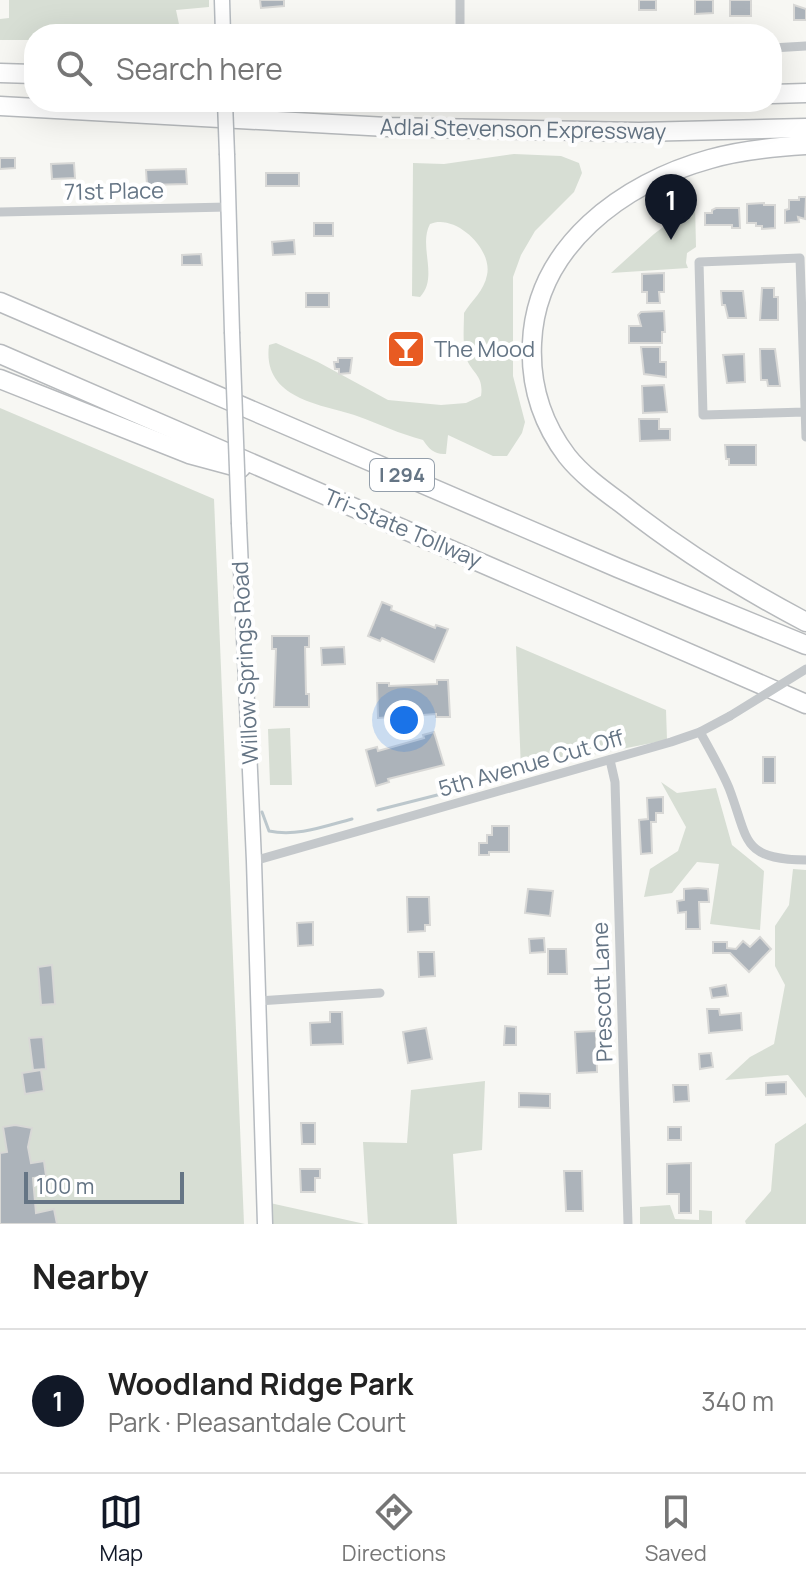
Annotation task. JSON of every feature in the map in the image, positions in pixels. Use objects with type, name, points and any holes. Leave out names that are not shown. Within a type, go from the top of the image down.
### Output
[{"type":"highway","points":[[0,73],[24,74]]},
{"type":"highway","points":[[782,94],[806,93]]},
{"type":"highway","name":"Adlai Stevenson Expressway","points":[[0,106],[24,107]]},
{"type":"highway","name":"Adlai Stevenson Expressway","points":[[111,112],[387,127],[639,132],[806,128]]},
{"type":"highway","points":[[806,145],[712,158],[679,169],[613,203],[586,225],[566,249],[550,277],[540,298],[533,327],[531,359],[535,387],[554,437],[590,479],[702,564],[806,622]]},
{"type":"highway","name":"I 294","points":[[0,302],[618,568],[806,645]]},
{"type":"highway","name":"Tri-State Tollway","points":[[0,354],[806,704]]},
{"type":"highway","points":[[0,379],[189,454],[301,484]]},
{"type":"main road","points":[[222,0],[223,24]]},
{"type":"main road","name":"Willow Springs Road","points":[[225,112],[265,1224]]},
{"type":"street","points":[[460,0],[460,24]]},
{"type":"street","points":[[782,47],[806,46]]},
{"type":"street","name":"71st Place","points":[[0,212],[228,207]]},
{"type":"street","points":[[805,412],[703,415],[699,262],[800,258],[806,437]]},
{"type":"street","name":"5th Avenue Cut Off","points":[[254,861],[700,732],[806,669]]},
{"type":"street","points":[[700,732],[727,784],[743,835],[750,844],[769,857],[806,860]]},
{"type":"street","name":"Prescott Lane","points":[[610,760],[615,782],[628,1224]]},
{"type":"street","points":[[258,1001],[380,993]]},
{"type":"shaded area","points":[[9,0],[209,0],[209,7],[176,10],[179,24],[24,24],[24,40],[0,40],[0,19],[9,18]]},
{"type":"shaded area","points":[[514,154],[561,156],[579,163],[582,173],[574,192],[535,231],[513,277],[513,376],[525,422],[522,433],[507,456],[493,456],[448,435],[446,454],[439,454],[423,440],[311,402],[284,388],[269,363],[269,345],[276,343],[388,400],[441,405],[466,403],[481,396],[479,380],[465,355],[464,313],[483,286],[487,265],[478,245],[461,228],[440,222],[430,224],[426,242],[428,280],[420,297],[412,296],[413,163],[444,164]]},
{"type":"shaded area","points":[[695,203],[696,247],[687,253],[688,268],[611,273],[654,234]]},
{"type":"shaded area","points":[[0,408],[214,499],[244,1224],[0,1224]]},
{"type":"shaded area","points":[[516,646],[666,710],[667,740],[521,769]]},
{"type":"shaded area","points":[[290,728],[292,785],[270,785],[268,729]]},
{"type":"shaded area","points":[[661,782],[677,793],[716,788],[732,845],[764,871],[760,930],[710,924],[719,864],[697,862],[672,893],[644,897],[650,869],[678,851],[686,827]]},
{"type":"shaded area","points":[[793,869],[806,870],[806,1098],[788,1075],[725,1080],[750,1057],[774,1044],[785,985],[775,966],[775,926],[789,905]]},
{"type":"shaded area","points":[[485,1081],[482,1150],[453,1154],[457,1224],[368,1224],[363,1142],[407,1143],[411,1090]]},
{"type":"shaded area","points":[[806,1123],[806,1224],[746,1224],[745,1221],[771,1191],[775,1144]]},
{"type":"shaded area","points":[[270,1203],[365,1224],[271,1224]]},
{"type":"shaded area","points":[[670,1205],[675,1219],[699,1220],[699,1210],[712,1211],[712,1224],[640,1224],[640,1207]]},
{"type":"building","points":[[260,0],[284,0],[284,6],[261,8]]},
{"type":"building","points":[[639,0],[656,0],[656,10],[639,10]]},
{"type":"building","points":[[695,0],[713,0],[713,13],[695,14]]},
{"type":"building","points":[[730,0],[751,0],[751,16],[730,16]]},
{"type":"building","points":[[794,5],[806,9],[806,20],[794,20]]},
{"type":"building","points":[[0,158],[15,158],[15,168],[0,169]]},
{"type":"building","points":[[74,163],[75,178],[52,179],[51,164]]},
{"type":"building","points":[[186,169],[187,184],[147,185],[146,170]]},
{"type":"building","points":[[266,173],[299,173],[299,186],[266,186]]},
{"type":"building","points":[[799,197],[806,197],[805,219],[798,217],[799,222],[785,223],[789,200],[799,200]]},
{"type":"building","points":[[747,204],[775,205],[775,228],[762,229],[756,223],[747,223]]},
{"type":"building","points":[[716,208],[739,208],[740,228],[705,225],[705,213],[712,213]]},
{"type":"building","points":[[314,223],[333,223],[333,236],[314,236]]},
{"type":"building","points":[[294,240],[295,254],[273,255],[272,242]]},
{"type":"building","points":[[201,254],[202,265],[182,265],[182,255]]},
{"type":"building","points":[[664,273],[664,292],[659,292],[660,303],[647,303],[647,292],[642,292],[642,274]]},
{"type":"building","points":[[762,288],[774,288],[774,297],[778,297],[778,320],[760,320]]},
{"type":"building","points":[[721,291],[743,291],[746,318],[728,318],[725,305],[722,305]]},
{"type":"building","points":[[306,293],[329,293],[329,307],[306,307]]},
{"type":"building","points":[[664,311],[662,343],[629,343],[629,326],[641,326],[638,315],[641,312]]},
{"type":"building","points":[[396,338],[422,341],[422,356],[396,357]]},
{"type":"building","points":[[641,347],[660,347],[660,362],[666,362],[666,377],[644,374]]},
{"type":"building","points":[[760,349],[775,349],[780,386],[768,386],[767,380],[761,380]]},
{"type":"building","points":[[744,354],[745,382],[727,383],[723,355]]},
{"type":"building","points":[[338,358],[352,358],[350,373],[339,374],[339,369],[335,369],[334,362],[338,362]]},
{"type":"building","points":[[664,385],[667,412],[643,413],[642,386]]},
{"type":"building","points":[[639,419],[659,419],[659,429],[670,429],[670,440],[640,441]]},
{"type":"building","points":[[725,445],[756,445],[756,465],[729,465]]},
{"type":"building","points":[[382,602],[392,606],[391,610],[435,628],[436,625],[448,629],[434,662],[382,638],[380,641],[368,636]]},
{"type":"building","points":[[272,636],[309,636],[309,647],[305,647],[309,707],[274,707],[276,649],[272,649]]},
{"type":"building","points":[[344,647],[345,664],[322,665],[321,648]]},
{"type":"building","points":[[437,680],[448,680],[450,717],[436,717],[436,714],[378,718],[377,683],[389,683],[389,686],[437,684]]},
{"type":"building","points":[[434,732],[444,765],[388,779],[389,782],[376,786],[366,750],[377,747],[378,751],[424,738],[423,735]]},
{"type":"building","points":[[763,757],[775,757],[775,783],[763,783]]},
{"type":"building","points":[[663,797],[663,813],[656,813],[656,822],[651,822],[652,853],[641,854],[639,820],[648,819],[647,798]]},
{"type":"building","points":[[492,826],[509,826],[509,852],[479,855],[479,843],[487,843],[487,835],[492,835]]},
{"type":"building","points":[[528,889],[553,891],[550,916],[525,913]]},
{"type":"building","points":[[684,889],[708,889],[709,902],[699,902],[700,929],[686,929],[686,912],[678,913],[677,901],[684,900]]},
{"type":"building","points":[[407,897],[429,897],[430,925],[425,925],[425,931],[408,932]]},
{"type":"building","points":[[313,922],[313,945],[298,946],[297,923]]},
{"type":"building","points":[[760,937],[771,949],[749,972],[730,953],[713,953],[713,942],[727,942],[727,948],[736,949],[743,941],[750,947]]},
{"type":"building","points":[[544,938],[545,952],[530,953],[529,939]]},
{"type":"building","points":[[548,949],[566,949],[567,974],[548,974]]},
{"type":"building","points":[[418,952],[434,952],[435,976],[419,977]]},
{"type":"building","points":[[52,965],[55,1004],[41,1005],[38,967]]},
{"type":"building","points":[[726,985],[728,996],[712,998],[710,988]]},
{"type":"building","points":[[707,1009],[719,1009],[720,1015],[741,1013],[742,1030],[709,1033]]},
{"type":"building","points":[[330,1012],[342,1012],[343,1044],[311,1045],[310,1023],[330,1022]]},
{"type":"building","points":[[505,1026],[516,1027],[516,1045],[504,1045]]},
{"type":"building","points":[[426,1028],[432,1059],[408,1063],[403,1032]]},
{"type":"building","points":[[596,1031],[597,1072],[577,1073],[575,1032]]},
{"type":"building","points":[[43,1037],[46,1069],[33,1070],[29,1038]]},
{"type":"building","points":[[711,1053],[713,1067],[700,1069],[699,1054]]},
{"type":"building","points":[[41,1070],[44,1091],[25,1094],[22,1073]]},
{"type":"building","points":[[786,1082],[786,1094],[766,1095],[766,1083]]},
{"type":"building","points":[[673,1085],[688,1085],[689,1101],[674,1102]]},
{"type":"building","points":[[519,1093],[550,1094],[550,1108],[519,1107]]},
{"type":"building","points":[[301,1123],[315,1123],[315,1144],[302,1144]]},
{"type":"building","points":[[15,1125],[32,1128],[28,1147],[31,1163],[44,1161],[46,1176],[33,1178],[36,1213],[54,1209],[57,1224],[0,1224],[0,1153],[7,1152],[3,1127]]},
{"type":"building","points":[[668,1127],[681,1127],[681,1140],[668,1140]]},
{"type":"building","points":[[691,1163],[691,1213],[679,1213],[679,1194],[667,1194],[667,1164]]},
{"type":"building","points":[[300,1169],[320,1169],[320,1178],[315,1178],[315,1192],[301,1192]]},
{"type":"building","points":[[564,1171],[582,1171],[583,1211],[566,1211]]},
{"type":"waterway","points":[[378,810],[461,789]]},
{"type":"waterway","points":[[262,812],[269,831],[290,833],[352,819]]},
{"type":"place","name":"Woodland Ridge Park","points":[[671,240]]},
{"type":"place","name":"The Mood","points":[[406,349]]}]
